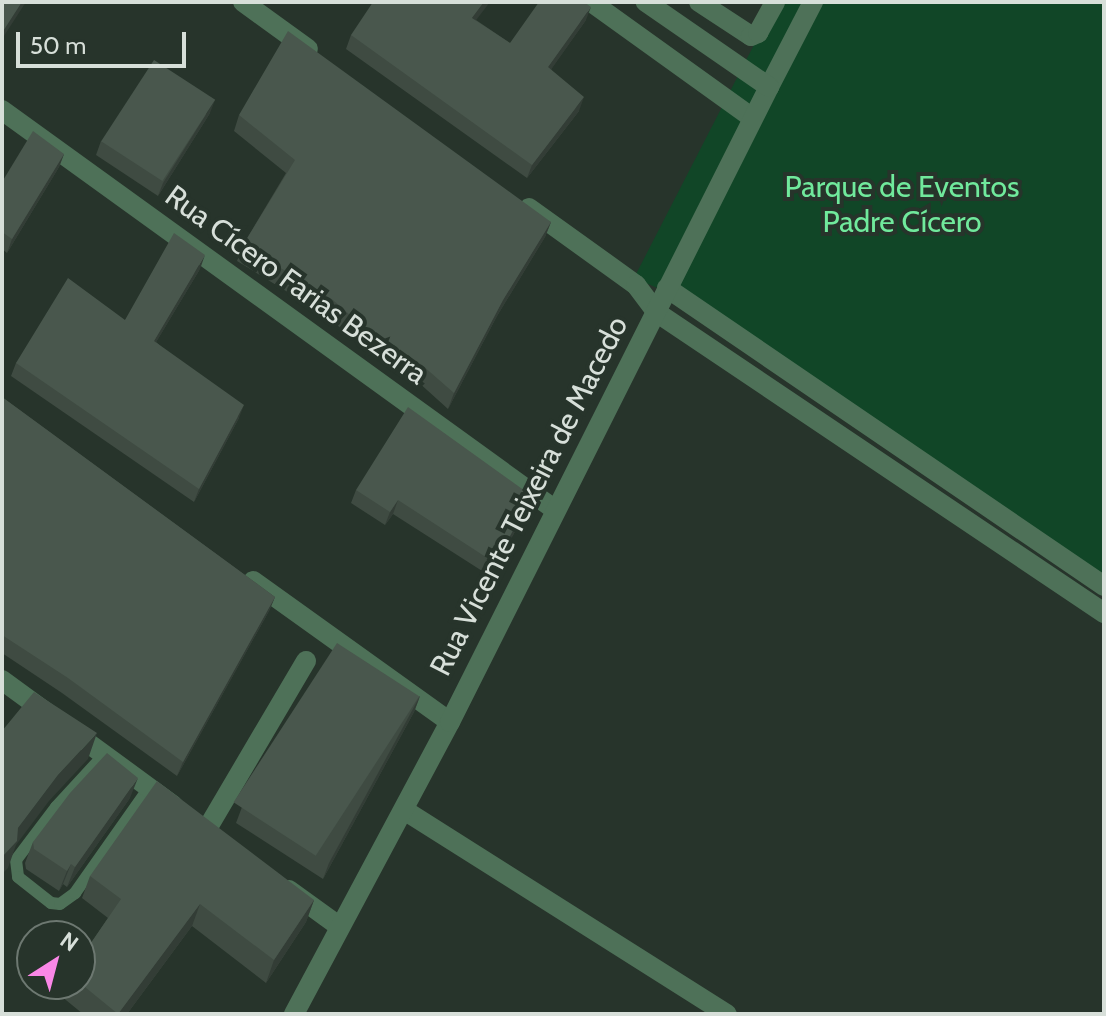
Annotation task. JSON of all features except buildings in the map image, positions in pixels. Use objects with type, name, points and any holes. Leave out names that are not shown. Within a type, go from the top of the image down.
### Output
[{"type":"street","points":[[243,2],[319,57]]},
{"type":"street","points":[[591,2],[751,117]]},
{"type":"street","points":[[646,2],[769,87]]},
{"type":"street","points":[[699,2],[751,36],[758,33],[775,2]]},
{"type":"street","name":"Rua Vicente Teixeira de Macedo","points":[[294,1014],[450,722],[751,117],[813,2]]},
{"type":"street","name":"Rua Cícero Farias Bezerra","points":[[2,110],[554,509]]},
{"type":"street","points":[[509,194],[636,285],[656,312],[1103,610]]},
{"type":"street","points":[[636,285],[667,288],[1104,586]]},
{"type":"street","points":[[232,567],[450,722]]},
{"type":"street","points":[[2,680],[148,789],[213,833],[306,661]]},
{"type":"street","points":[[404,810],[727,1014]]},
{"type":"street","points":[[267,873],[339,926]]},
{"type":"lane","points":[[103,756],[56,807],[16,860],[18,877],[51,903],[60,904],[75,893],[148,789]]},
{"type":"green space","name":"Parque de Eventos Padre Cícero","points":[[776,2],[1104,2],[1104,586],[690,302],[634,278]]}]
